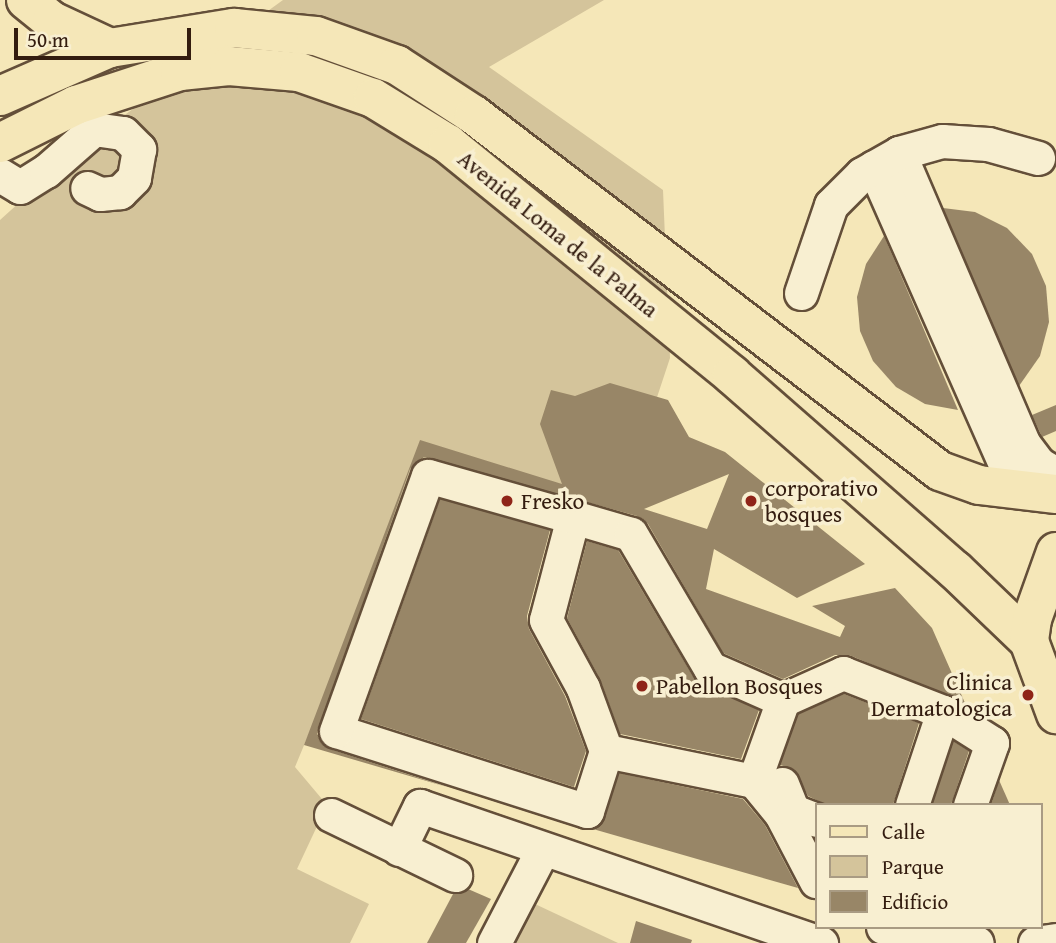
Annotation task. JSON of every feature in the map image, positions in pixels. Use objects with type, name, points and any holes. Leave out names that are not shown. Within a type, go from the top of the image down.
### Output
[{"type":"main road","points":[[26,0],[52,21],[110,48]]},
{"type":"main road","name":"Avenida Loma de la Palma","points":[[0,96],[110,48],[234,28],[316,36],[397,65],[474,115],[940,471],[979,485],[1050,478]]},
{"type":"main road","name":"Avenida Loma de la Palma","points":[[0,143],[76,105],[180,71],[229,66],[299,72],[373,98],[448,144],[732,375],[956,570],[1029,641]]},
{"type":"main road","points":[[1056,552],[1032,619],[1029,641],[1056,714]]},
{"type":"street","points":[[0,175],[20,187],[47,171],[94,129],[123,133],[139,149],[134,178],[120,192],[100,194],[87,188]]},
{"type":"street","points":[[801,293],[831,205],[887,160],[942,141],[988,144],[1038,158]]},
{"type":"street","points":[[887,160],[1005,464],[1050,478]]},
{"type":"street","points":[[573,517],[546,620],[583,688],[606,751],[587,811],[336,730],[429,476],[573,517],[631,534],[710,668],[783,700]]},
{"type":"street","points":[[754,781],[783,700],[844,673],[943,712],[992,743],[972,803]]},
{"type":"street","points":[[913,803],[943,712]]},
{"type":"street","points":[[766,748],[805,815],[814,847]]},
{"type":"street","points":[[606,751],[754,781],[781,814],[814,877]]},
{"type":"street","points":[[398,849],[420,806],[821,943]]},
{"type":"street","points":[[331,815],[455,876]]},
{"type":"street","points":[[494,943],[543,849]]},
{"type":"street","points":[[683,889],[842,943]]},
{"type":"street","points":[[889,929],[934,943]]},
{"type":"street","points":[[930,929],[977,943]]},
{"type":"street","points":[[1035,943],[1056,940]]},
{"type":"green space","points":[[283,0],[604,0],[489,67],[663,190],[670,358],[622,503],[419,468],[295,767],[327,805],[297,869],[369,904],[350,943],[0,943],[0,220],[82,146]]},
{"type":"green space","points":[[535,904],[618,943],[515,943]]},
{"type":"building","points":[[943,208],[975,212],[1007,228],[1032,254],[1046,286],[1049,322],[1040,356],[1019,386]]},
{"type":"building","points":[[884,236],[958,410],[925,404],[896,387],[873,361],[860,331],[857,297],[866,264]]},
{"type":"building","points":[[610,383],[668,400],[689,437],[725,452],[865,564],[797,598],[714,549],[706,589],[840,637],[845,626],[812,606],[895,588],[932,628],[965,703],[849,655],[835,655],[783,679],[723,653],[648,524],[637,516],[424,457],[410,469],[317,734],[330,749],[447,787],[304,745],[420,440],[562,484],[540,424],[551,390],[575,396]],"holes":[[[729,474],[707,529],[644,509]]]},
{"type":"building","points":[[1056,405],[1056,431],[1042,437],[1032,415]]},
{"type":"building","points":[[440,499],[550,530],[527,616],[529,629],[565,696],[586,751],[574,787],[361,719]]},
{"type":"building","points":[[587,541],[618,550],[694,678],[759,710],[741,759],[620,734],[600,679],[567,618]]},
{"type":"building","points":[[844,694],[919,723],[894,803],[823,803],[808,796],[794,769],[780,765],[798,714]]},
{"type":"building","points":[[953,741],[969,751],[952,803],[933,803]]},
{"type":"building","points":[[619,773],[743,799],[765,825],[798,888],[593,829],[605,817]]},
{"type":"building","points":[[999,780],[1009,803],[992,803]]},
{"type":"building","points":[[468,889],[491,899],[466,943],[427,943],[453,894]]},
{"type":"building","points":[[636,921],[692,940],[691,943],[630,943]]},
{"type":"place","name":"Fresko","points":[[507,501]]},
{"type":"place","name":"corporativo bosques","points":[[751,501]]},
{"type":"place","name":"Pabellon Bosques","points":[[642,686]]},
{"type":"place","name":"Clinica Dermatologica","points":[[1028,695]]}]
